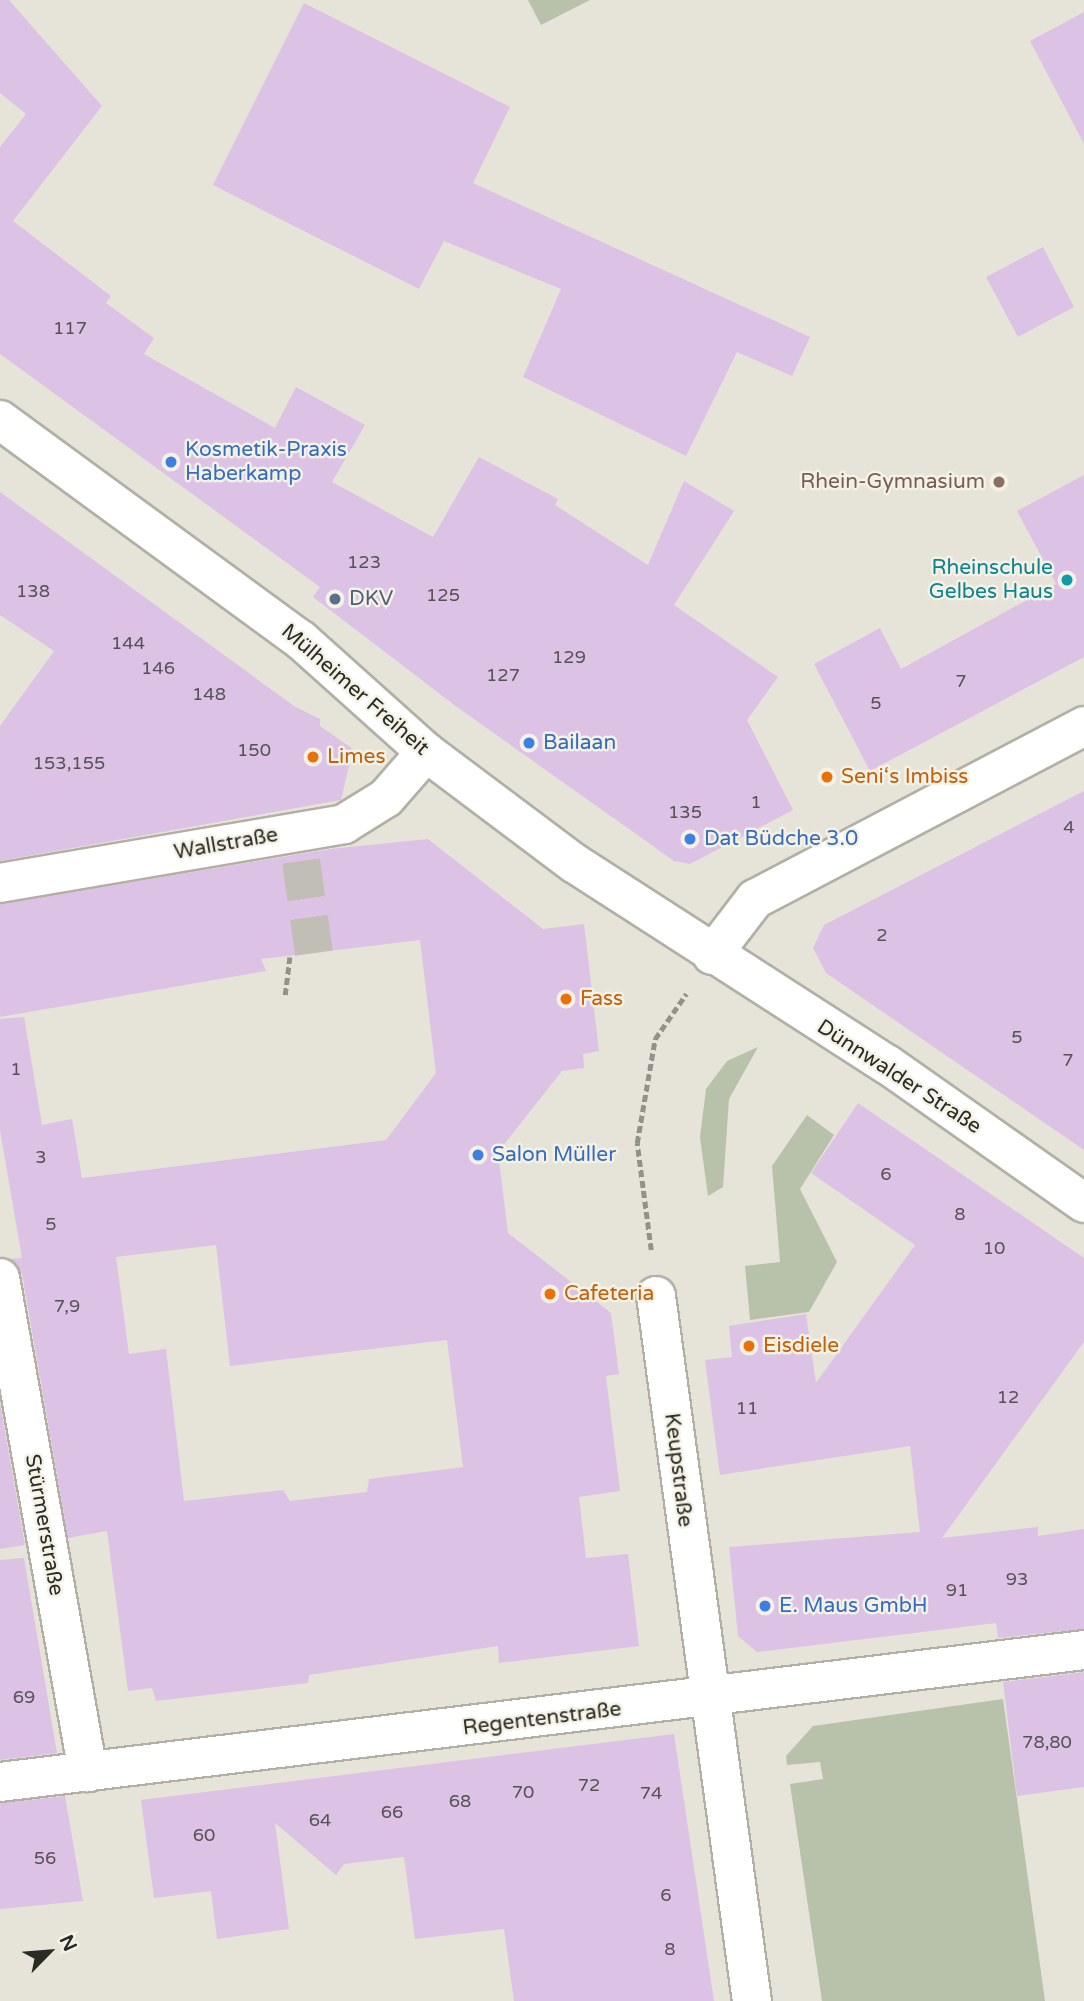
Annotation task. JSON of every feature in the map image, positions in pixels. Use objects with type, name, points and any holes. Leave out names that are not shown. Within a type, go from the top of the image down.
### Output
[{"type":"street","name":"Mülheimer Freiheit","points":[[0,420],[301,640],[426,751],[603,883],[712,955]]},
{"type":"street","points":[[712,955],[755,899],[1084,726]]},
{"type":"street","name":"Wallstraße","points":[[0,883],[299,846],[344,824],[386,797],[426,751]]},
{"type":"street","name":"Dünnwalder Straße","points":[[712,955],[888,1065],[1084,1203]]},
{"type":"street","name":"Stürmerstraße","points":[[0,1278],[88,1772]]},
{"type":"street","name":"Keupstraße","points":[[656,1296],[708,1700],[752,2001]]},
{"type":"street","name":"Regentenstraße","points":[[0,1782],[708,1700],[1084,1650]]},
{"type":"path","points":[[656,1296],[637,1143],[656,1039],[712,955]]},
{"type":"path","points":[[285,995],[290,957]]},
{"type":"green space","points":[[528,0],[590,0],[541,25]]},
{"type":"green space","points":[[758,1047],[729,1099],[723,1187],[708,1196],[700,1137],[706,1089],[727,1061]]},
{"type":"green space","points":[[807,1115],[834,1135],[800,1189],[837,1262],[809,1312],[750,1320],[745,1266],[780,1262],[772,1166]]},
{"type":"green space","points":[[1003,1699],[1045,2001],[822,2001],[790,1784],[823,1779],[820,1762],[787,1765],[786,1756],[813,1726]]},
{"type":"building","points":[[0,0],[9,0],[102,106],[13,221],[111,296],[106,303],[154,338],[144,354],[275,428],[296,387],[365,425],[332,482],[433,537],[479,457],[558,499],[555,505],[648,565],[684,481],[734,511],[674,605],[778,677],[747,720],[793,810],[690,864],[674,861],[457,707],[313,597],[320,587],[0,354],[0,147],[26,114],[0,93]]},
{"type":"building","points":[[304,3],[510,107],[473,183],[810,337],[792,376],[737,352],[686,456],[523,377],[561,289],[444,241],[419,289],[213,185]]},
{"type":"building","points":[[1084,12],[1084,144],[1030,41]]},
{"type":"building","points":[[1043,247],[1074,307],[1018,337],[986,277]]},
{"type":"building","points":[[1084,475],[1084,657],[870,771],[814,664],[880,628],[901,669],[1056,584],[1017,511]]},
{"type":"building","points":[[0,492],[294,706],[320,719],[320,726],[353,749],[341,800],[0,861],[0,726],[54,651],[0,615]]},
{"type":"building","points":[[1084,791],[1084,1150],[826,973],[813,948],[824,925]]},
{"type":"building","points":[[428,839],[543,929],[584,924],[599,1051],[583,1054],[584,1068],[562,1071],[498,1152],[508,1233],[611,1313],[619,1374],[606,1376],[620,1491],[579,1497],[586,1558],[628,1554],[639,1646],[499,1663],[498,1646],[309,1675],[308,1683],[156,1701],[152,1688],[128,1691],[107,1531],[68,1538],[22,1274],[10,1259],[22,1258],[0,1130],[0,1019],[24,1017],[42,1125],[72,1119],[82,1178],[386,1140],[436,1073],[420,940],[261,959],[266,971],[0,1017],[0,904],[330,849]],"holes":[[[216,1245],[230,1366],[447,1340],[463,1467],[369,1479],[367,1492],[290,1501],[283,1490],[184,1501],[166,1349],[129,1354],[116,1257]]]},
{"type":"building","points":[[858,1103],[1084,1258],[1084,1342],[942,1538],[1038,1527],[1038,1536],[1084,1529],[1084,1629],[998,1638],[996,1623],[757,1652],[738,1636],[729,1547],[920,1532],[910,1446],[720,1475],[705,1360],[732,1357],[729,1326],[806,1314],[816,1383],[915,1245],[811,1173]]},
{"type":"building","points":[[0,1403],[25,1545],[0,1549]]},
{"type":"building","points":[[24,1558],[57,1753],[0,1760],[0,1560]]},
{"type":"building","points":[[1084,1672],[1084,1787],[1017,1796],[1003,1682]]},
{"type":"building","points":[[674,1734],[714,2001],[514,2001],[504,1929],[415,1939],[404,1857],[344,1864],[336,1875],[275,1823],[289,1929],[217,1939],[211,1891],[154,1898],[141,1800]]},
{"type":"building","points":[[65,1796],[83,1901],[0,1909],[0,1803]]},
{"type":"tunnel","points":[[301,861],[314,953]]},
{"type":"place","name":"Kosmetik-Praxis Haberkamp","points":[[171,462]]},
{"type":"place","name":"Rhein-Gymnasium","points":[[999,482]]},
{"type":"place","name":"Rheinschule Gelbes Haus","points":[[1067,580]]},
{"type":"place","name":"DKV","points":[[335,599]]},
{"type":"place","name":"Bailaan","points":[[529,743]]},
{"type":"place","name":"Limes","points":[[313,757]]},
{"type":"place","name":"Seni‘s Imbiss","points":[[827,777]]},
{"type":"place","name":"Dat Büdche 3.0","points":[[690,839]]},
{"type":"place","name":"Fass","points":[[566,999]]},
{"type":"place","name":"Salon Müller","points":[[478,1155]]},
{"type":"place","name":"Cafeteria","points":[[550,1294]]},
{"type":"place","name":"Eisdiele","points":[[749,1346]]},
{"type":"place","name":"E. Maus GmbH","points":[[765,1606]]}]
